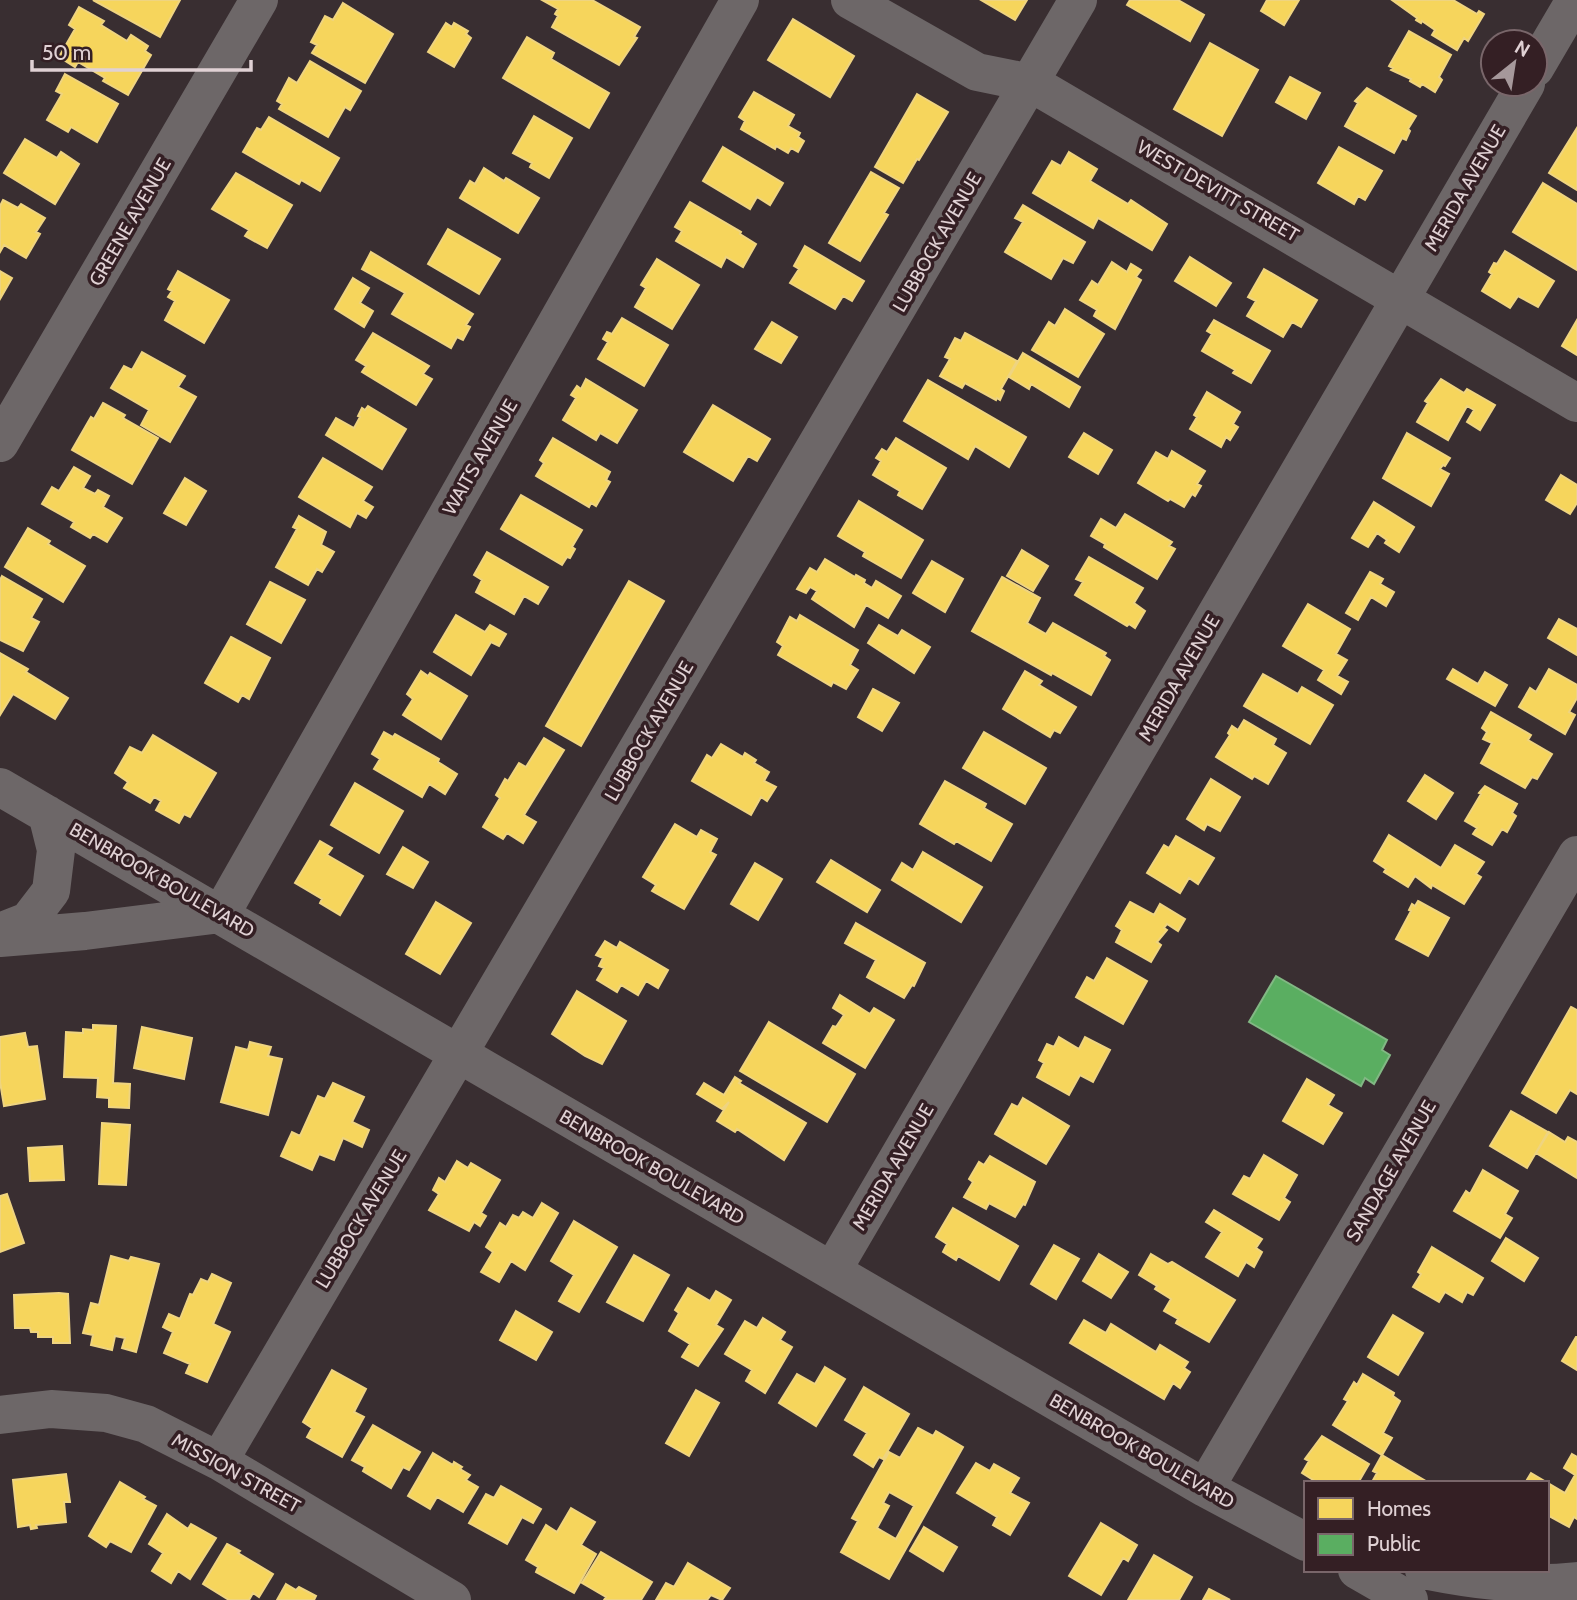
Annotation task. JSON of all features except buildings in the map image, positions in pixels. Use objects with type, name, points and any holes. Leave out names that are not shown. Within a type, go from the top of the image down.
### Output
[{"type":"street","name":"GREENE AVENUE","points":[[0,443],[259,0]]},
{"type":"street","name":"WAITS AVENUE","points":[[221,914],[740,0]]},
{"type":"street","name":"WEST DEVITT STREET","points":[[850,0],[977,72],[1031,83],[1577,402]]},
{"type":"street","name":"LUBBOCK AVENUE","points":[[219,1461],[1078,0]]},
{"type":"street","points":[[1549,44],[1575,0]]},
{"type":"street","name":"MERIDA AVENUE","points":[[832,1272],[1517,98]]},
{"type":"street","name":"BENBROOK BOULEVARD","points":[[0,787],[1205,1488],[1304,1541]]},
{"type":"street","points":[[0,935],[28,921],[51,891],[56,850],[47,814]]},
{"type":"street","name":"SANDAGE AVENUE","points":[[1205,1488],[1577,855]]},
{"type":"street","points":[[0,935],[85,931],[221,914]]},
{"type":"street","name":"MISSION STREET","points":[[0,1415],[51,1409],[106,1413],[146,1424],[219,1461],[452,1600]]},
{"type":"street","points":[[1360,1572],[1409,1600]]},
{"type":"street","points":[[1434,1572],[1462,1578],[1546,1584],[1577,1580]]}]
